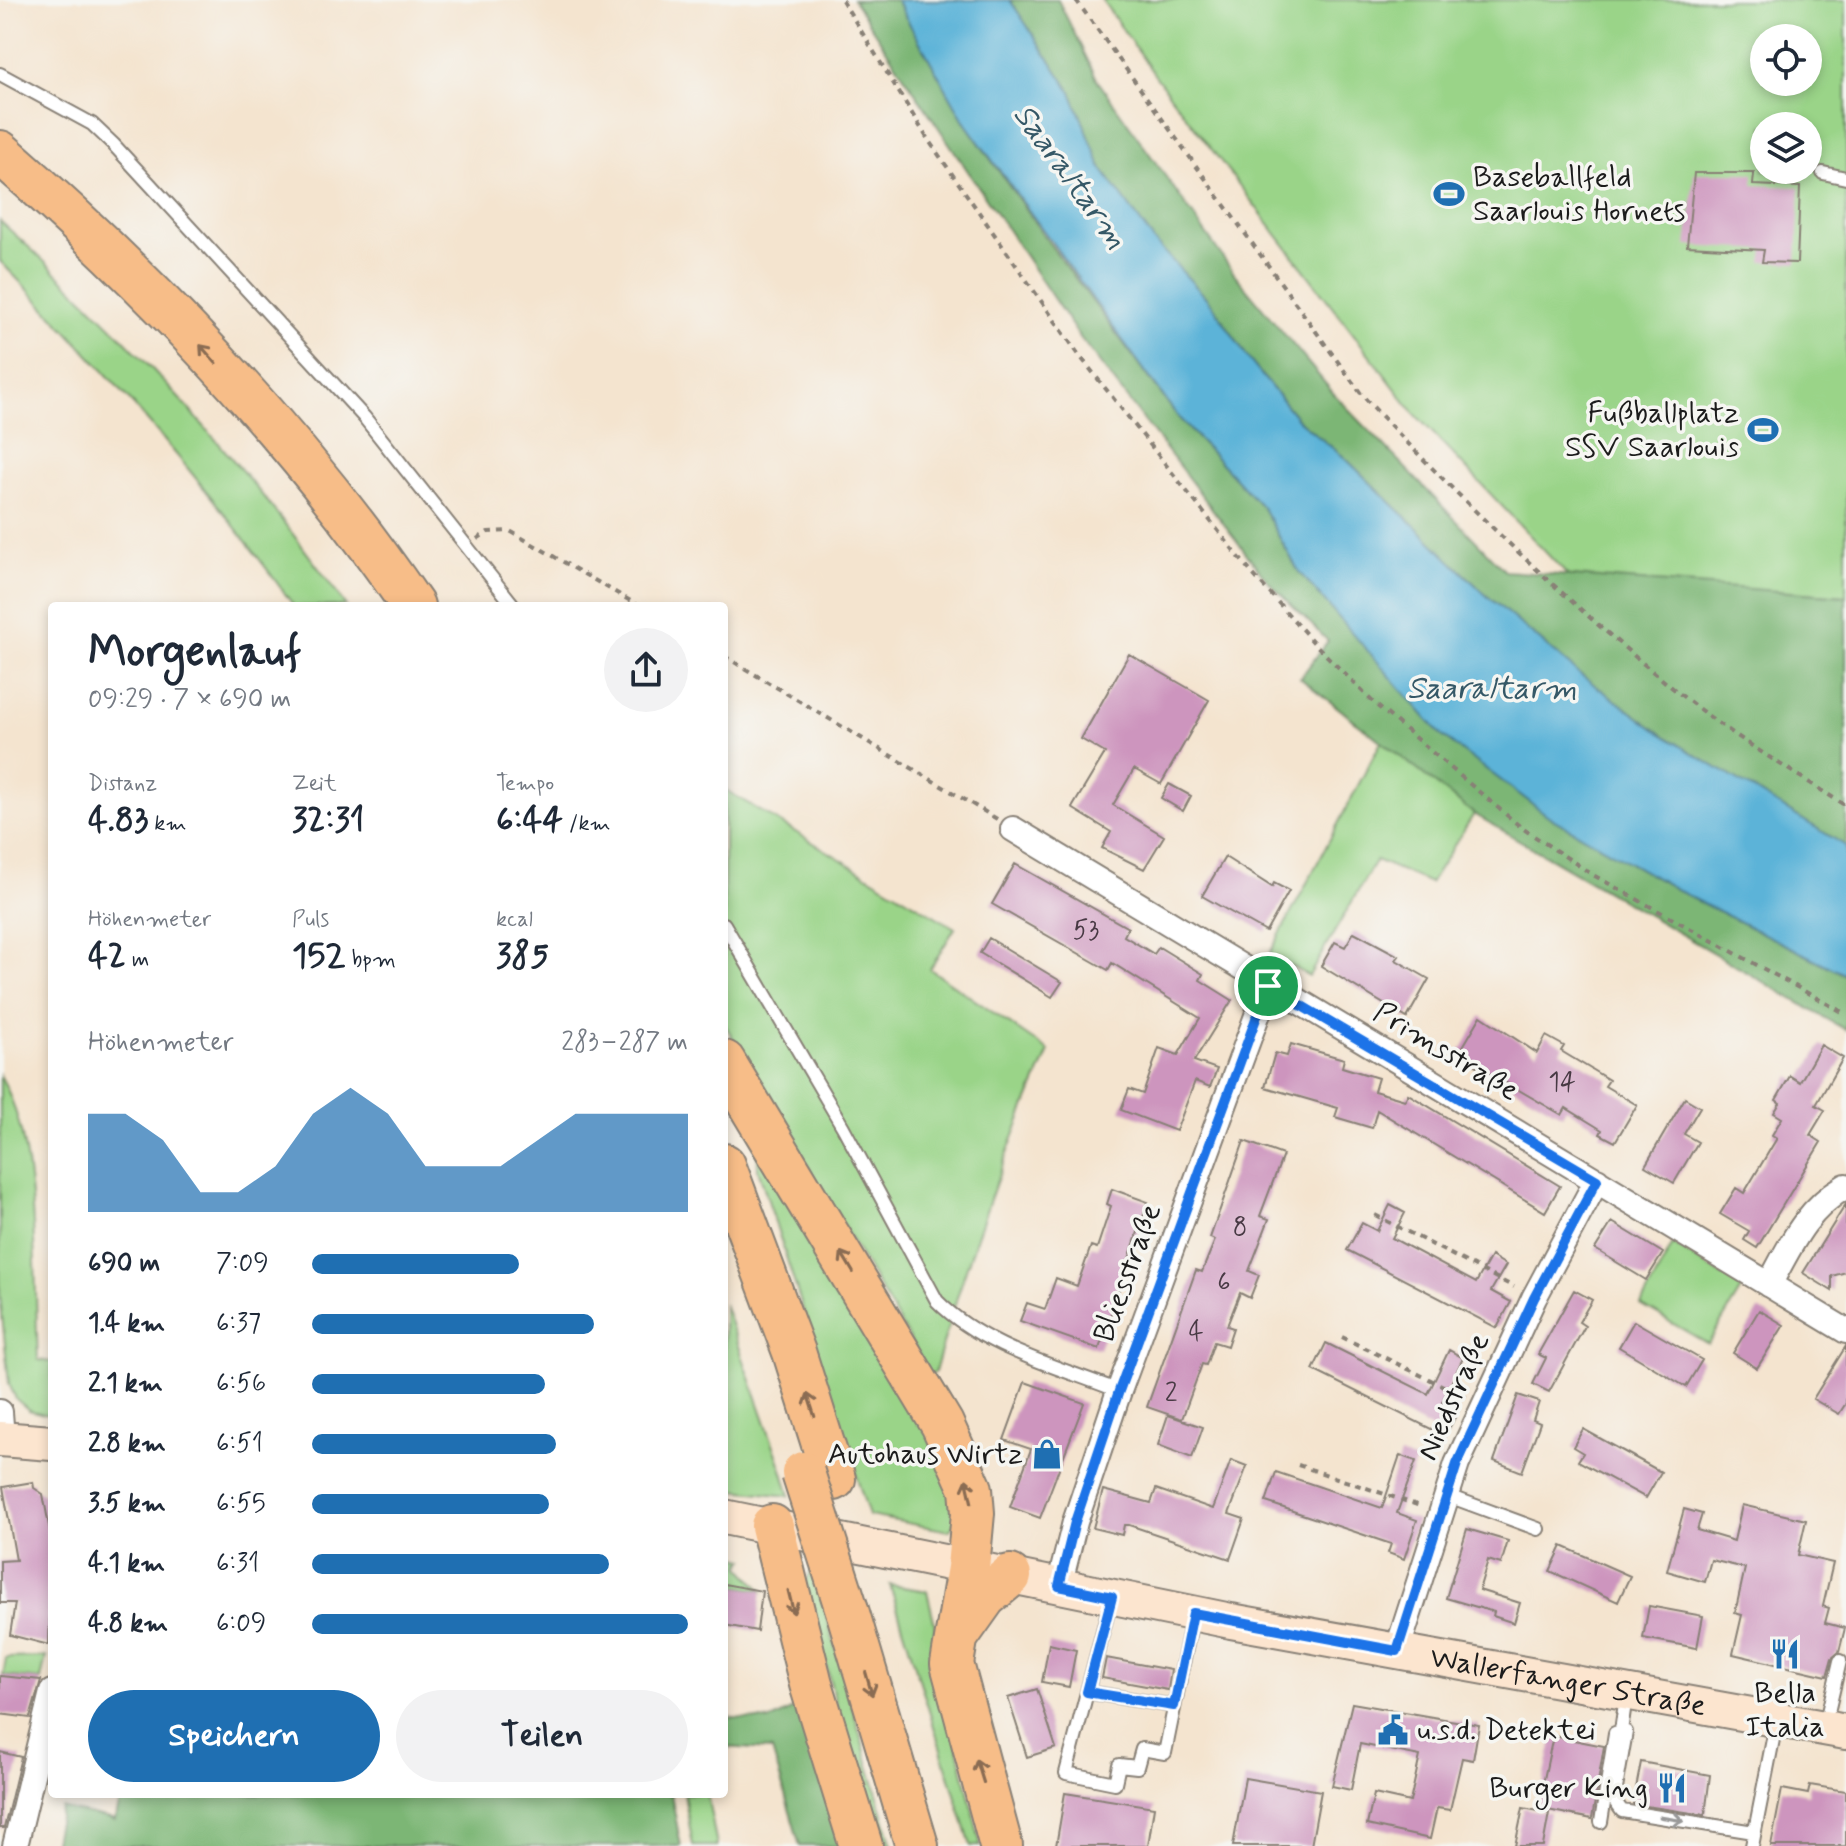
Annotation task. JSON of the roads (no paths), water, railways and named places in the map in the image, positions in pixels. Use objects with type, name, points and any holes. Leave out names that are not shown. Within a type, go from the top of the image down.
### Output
[{"type":"highway","points":[[0,152],[71,215],[185,329],[278,434],[410,602]]},
{"type":"highway","points":[[0,188],[53,235],[164,347],[258,450],[377,602]]},
{"type":"highway","points":[[728,1068],[844,1256],[961,1463],[971,1489],[973,1513],[968,1568],[954,1644],[955,1680],[1001,1846]]},
{"type":"highway","points":[[728,1176],[794,1352],[819,1476]]},
{"type":"highway","points":[[728,1248],[819,1476],[862,1612],[946,1846]]},
{"type":"highway","points":[[772,1526],[811,1684],[861,1846]]},
{"type":"highway","points":[[954,1644],[970,1615],[1010,1576]]},
{"type":"highway","points":[[862,1612],[917,1846]]},
{"type":"main road","points":[[1,1430],[48,1442]]},
{"type":"main road","name":"Wallerfanger Straße","points":[[728,1518],[1193,1613],[1835,1730]]},
{"type":"street","name":"Primsstraße","points":[[1013,829],[1268,986],[1846,1331]]},
{"type":"street","name":"Bliesstraße","points":[[1059,1586],[1072,1532],[1119,1391],[1268,986]]},
{"type":"street","name":"Niedstraße","points":[[1397,1651],[1443,1504],[1482,1406],[1534,1298],[1597,1180]]},
{"type":"street","points":[[1769,1285],[1802,1225],[1828,1196],[1846,1186]]},
{"type":"street","points":[[15,1846],[48,1709]]},
{"type":"lane","points":[[0,74],[62,105],[92,124],[113,144],[364,417],[511,602]]},
{"type":"lane","points":[[1823,173],[1846,178]]},
{"type":"lane","points":[[728,931],[836,1114],[937,1301],[957,1321],[986,1338],[1119,1391]]},
{"type":"lane","points":[[1443,1504],[1538,1529]]},
{"type":"lane","points":[[1112,1597],[1066,1773],[1115,1783],[1119,1765],[1137,1767],[1142,1749],[1165,1753],[1193,1613]]},
{"type":"lane","points":[[1835,1730],[1840,1661]]},
{"type":"lane","points":[[1087,1692],[1174,1706]]},
{"type":"lane","points":[[1626,1693],[1614,1800],[1622,1811],[1754,1832]]},
{"type":"lane","points":[[1752,1846],[1777,1720]]},
{"type":"lane","points":[[1601,1822],[1615,1733],[1624,1732]]},
{"type":"water","name":"Saaraltarm","points":[[896,0],[1010,0],[1071,92],[1102,169],[1155,242],[1212,304],[1250,361],[1298,420],[1345,458],[1486,595],[1577,672],[1663,735],[1846,846],[1846,975],[1692,898],[1551,818],[1442,736],[1299,572],[1263,508],[1179,418],[966,124]]},
{"type":"place","name":"Baseballfeld Saarlouis Hornets","points":[[1449,194]]},
{"type":"place","name":"Fußballplatz SSV Saarlouis","points":[[1763,430]]},
{"type":"place","name":"Autohaus Wirtz","points":[[1047,1454]]},
{"type":"place","name":"Bella Italia","points":[[1785,1654]]},
{"type":"place","name":"u.s.d. Detektei","points":[[1393,1730]]},
{"type":"place","name":"Burger King","points":[[1672,1788]]}]
